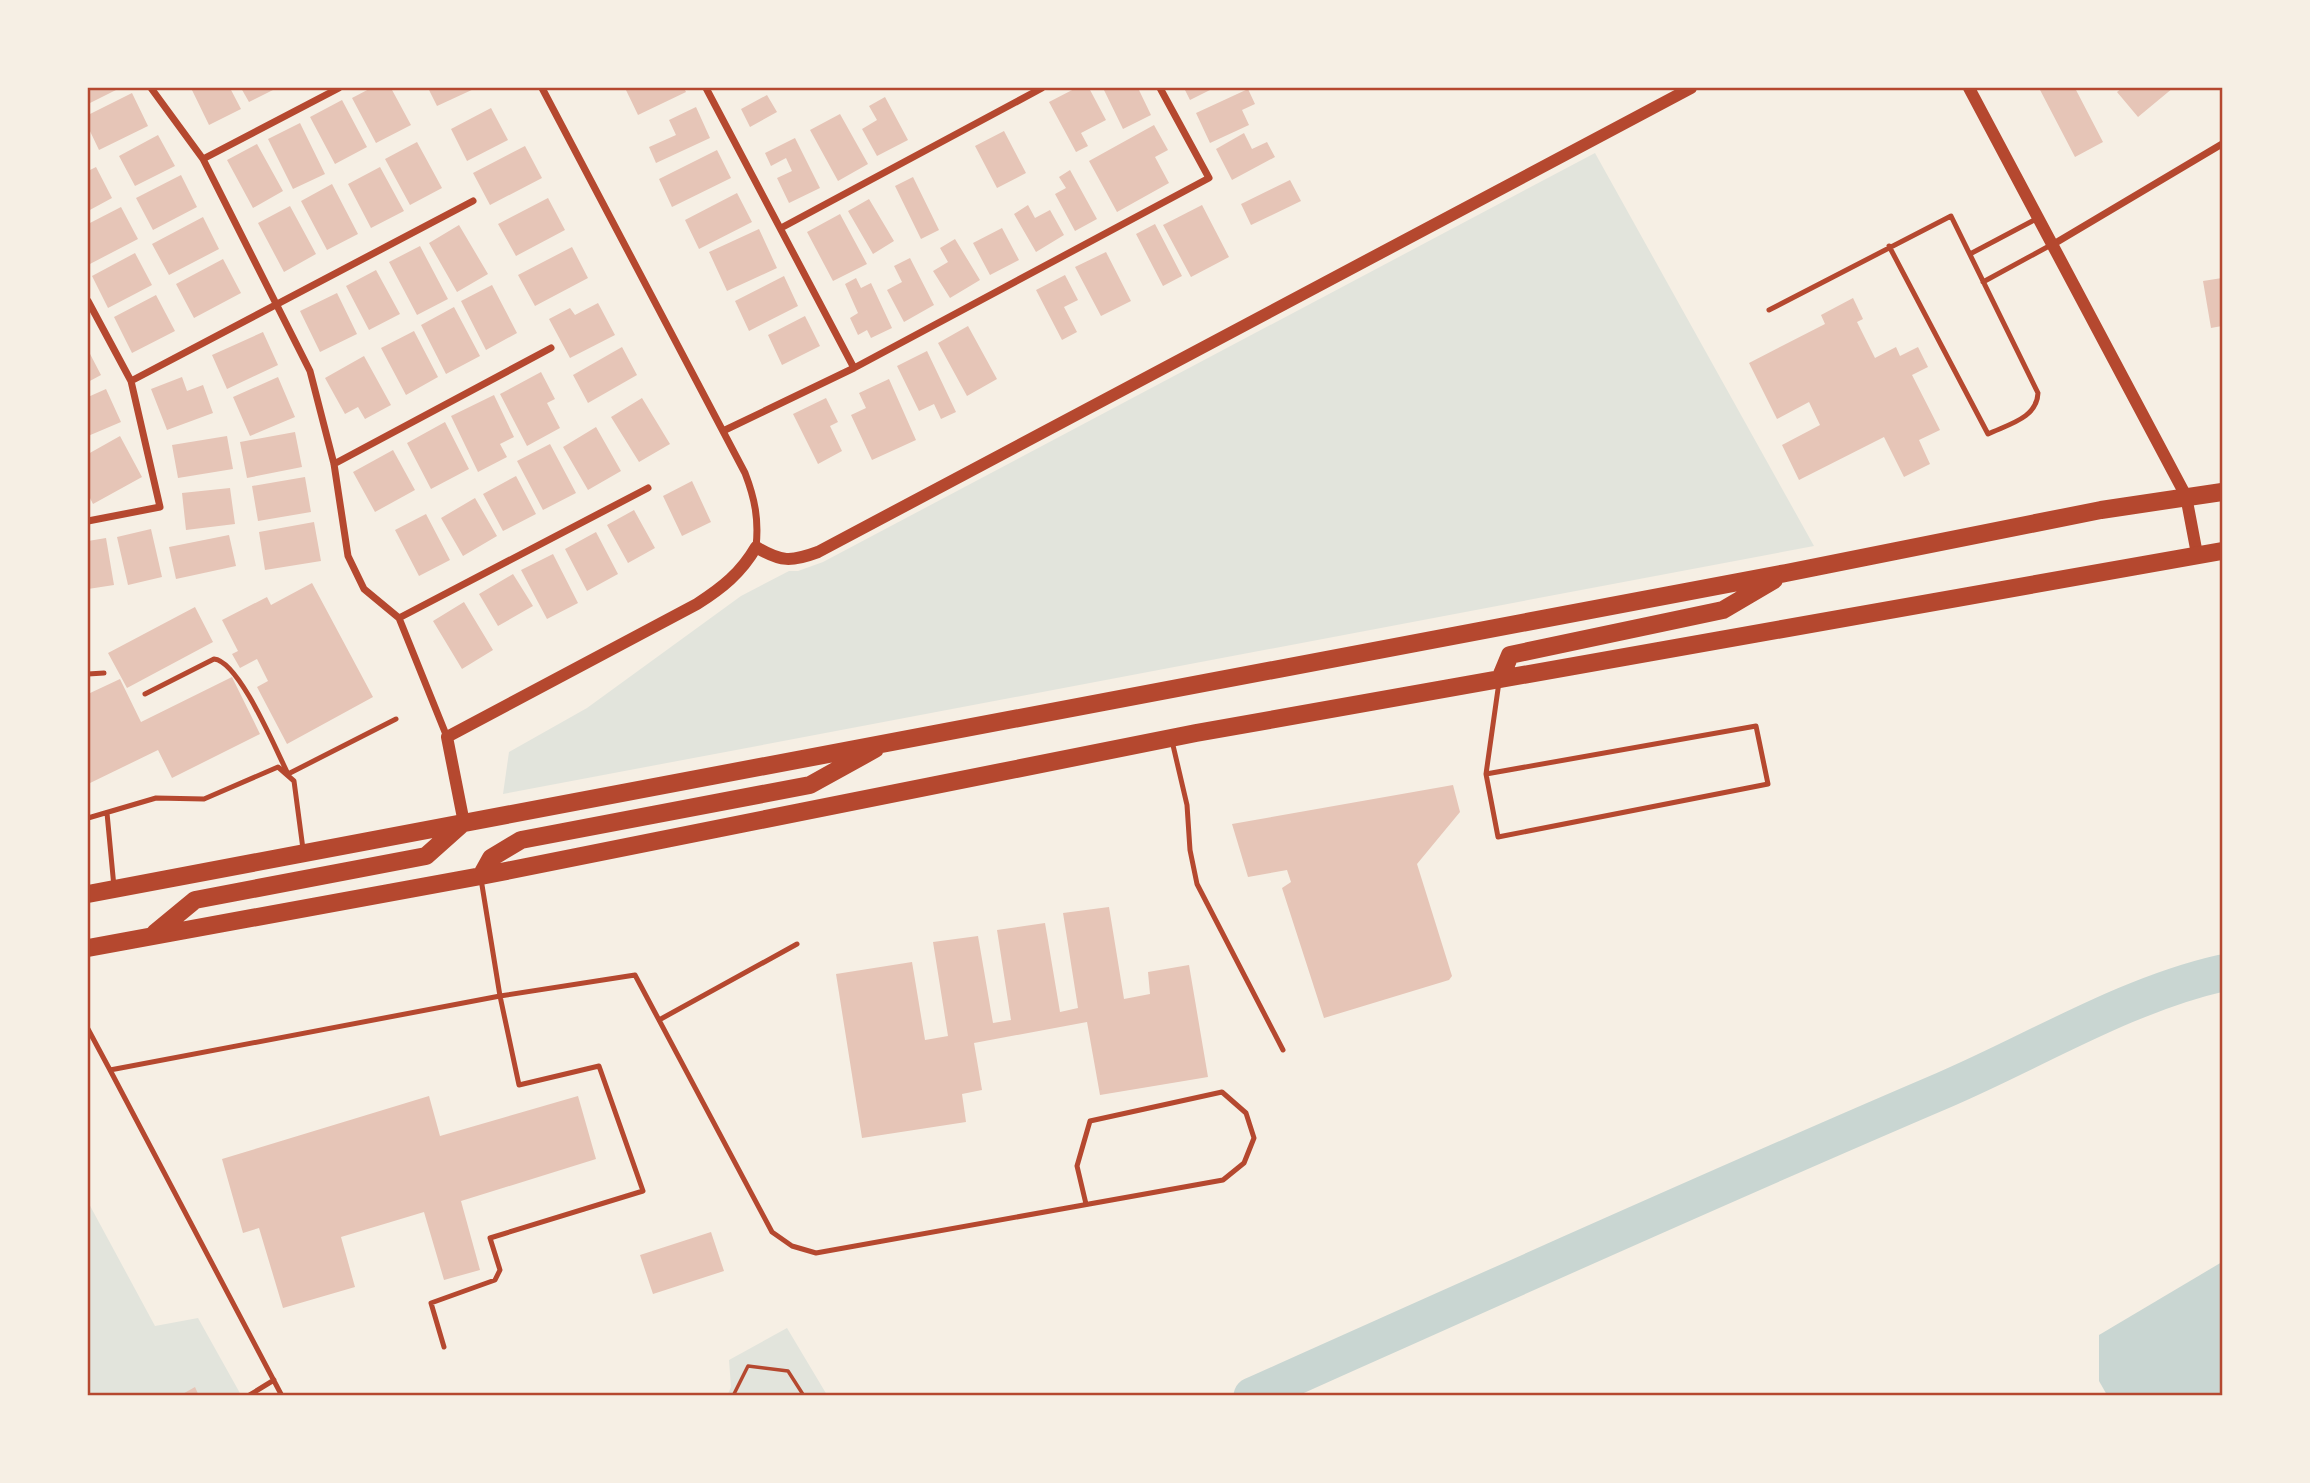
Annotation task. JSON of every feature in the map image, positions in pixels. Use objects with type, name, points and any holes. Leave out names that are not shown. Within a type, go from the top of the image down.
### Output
[{"type":"main road","points":[[88,894],[1786,573],[2101,510],[2222,492]]},
{"type":"main road","points":[[88,948],[481,876],[1171,738],[2222,551]]},
{"type":"main road","points":[[1500,679],[1510,655],[1723,610],[1786,573]]},
{"type":"main road","points":[[481,876],[491,858],[521,839],[810,785],[890,741]]},
{"type":"main road","points":[[152,936],[195,900],[426,856],[464,822]]},
{"type":"street","points":[[151,88],[203,159],[310,371],[334,464],[351,564],[364,589],[398,618],[447,737],[464,822]]},
{"type":"street","points":[[203,159],[339,88]]},
{"type":"street","points":[[447,737],[722,589],[743,569],[756,547],[759,526],[755,498],[723,431],[542,88]]},
{"type":"street","points":[[706,88],[854,368]]},
{"type":"street","points":[[781,228],[1042,88]]},
{"type":"street","points":[[723,431],[854,368],[1209,178],[1160,88]]},
{"type":"street","points":[[756,547],[772,556],[795,561],[818,552],[1691,88]]},
{"type":"street","points":[[1969,88],[2186,496],[2197,554]]},
{"type":"street","points":[[2052,244],[2222,144]]},
{"type":"street","points":[[131,381],[473,201]]},
{"type":"street","points":[[88,301],[131,381],[160,507],[88,521]]},
{"type":"street","points":[[334,464],[551,348]]},
{"type":"street","points":[[398,618],[648,488]]},
{"type":"lane","points":[[1769,310],[1889,246],[1951,216],[2038,393],[2038,405],[2031,413],[1988,434],[1889,246]]},
{"type":"lane","points":[[1970,254],[2038,218]]},
{"type":"lane","points":[[1983,282],[2052,244]]},
{"type":"lane","points":[[145,694],[214,659],[220,659],[238,676],[294,781],[304,853]]},
{"type":"lane","points":[[88,674],[104,673]]},
{"type":"lane","points":[[1486,774],[1756,726],[1768,784],[1498,837],[1486,774],[1500,679]]},
{"type":"lane","points":[[288,774],[396,719]]},
{"type":"lane","points":[[1171,738],[1187,805],[1189,850],[1197,884],[1283,1050]]},
{"type":"lane","points":[[88,818],[156,798],[204,799],[278,767],[288,774]]},
{"type":"lane","points":[[107,813],[114,889]]},
{"type":"lane","points":[[444,1347],[431,1303],[495,1280],[500,1270],[490,1238],[643,1191],[599,1066],[519,1085],[500,996],[481,876]]},
{"type":"lane","points":[[659,1020],[797,944]]},
{"type":"lane","points":[[110,1070],[500,996],[635,975],[772,1232],[792,1246],[816,1253],[1086,1205],[1223,1180],[1244,1163],[1254,1138],[1246,1113],[1222,1092],[1090,1121],[1077,1166],[1086,1205]]},
{"type":"lane","points":[[88,1029],[282,1395]]},
{"type":"lane","points":[[248,1395],[274,1380]]},
{"type":"path","points":[[733,1395],[748,1366],[788,1371],[804,1395]]},
{"type":"shaded area","points":[[1595,153],[1814,546],[503,794],[509,752],[587,708],[741,596],[789,571],[798,571],[823,562]]},
{"type":"shaded area","points":[[88,1202],[155,1326],[198,1318],[241,1395],[88,1395]]},
{"type":"shaded area","points":[[2222,1262],[2222,1395],[2107,1395],[2099,1381],[2099,1335]]},
{"type":"shaded area","points":[[787,1328],[827,1395],[727,1396],[731,1387],[729,1360]]},
{"type":"building","points":[[88,88],[114,88],[116,90],[88,104]]},
{"type":"building","points":[[191,88],[230,88],[241,109],[209,125]]},
{"type":"building","points":[[241,88],[277,88],[249,102]]},
{"type":"building","points":[[371,88],[391,88],[411,125],[376,143],[352,98]]},
{"type":"building","points":[[428,88],[476,88],[437,106]]},
{"type":"building","points":[[625,88],[684,88],[686,92],[638,115]]},
{"type":"building","points":[[1076,88],[1089,88],[1106,120],[1081,133],[1088,146],[1076,152],[1049,102]]},
{"type":"building","points":[[1103,88],[1138,88],[1151,115],[1123,129]]},
{"type":"building","points":[[1184,88],[1214,88],[1190,100]]},
{"type":"building","points":[[2039,88],[2075,88],[2103,142],[2075,157]]},
{"type":"building","points":[[2122,88],[2173,88],[2138,117],[2117,92]]},
{"type":"building","points":[[1248,89],[1255,104],[1242,110],[1249,125],[1210,143],[1196,113]]},
{"type":"building","points":[[132,93],[148,126],[99,150],[88,127],[88,115]]},
{"type":"building","points":[[767,95],[777,112],[750,127],[741,109]]},
{"type":"building","points":[[885,97],[908,140],[877,156],[862,129],[877,120],[869,106]]},
{"type":"building","points":[[342,100],[367,147],[335,164],[310,117]]},
{"type":"building","points":[[696,107],[710,138],[656,163],[649,147],[676,135],[669,120]]},
{"type":"building","points":[[491,108],[508,140],[467,161],[451,129]]},
{"type":"building","points":[[840,114],[868,164],[838,181],[810,130]]},
{"type":"building","points":[[300,123],[325,174],[293,189],[268,139]]},
{"type":"building","points":[[1154,125],[1168,150],[1155,157],[1169,183],[1117,212],[1089,161]]},
{"type":"building","points":[[1004,131],[1026,173],[997,188],[975,146]]},
{"type":"building","points":[[1244,133],[1252,149],[1267,142],[1275,157],[1232,180],[1216,149]]},
{"type":"building","points":[[158,135],[175,166],[135,186],[119,156]]},
{"type":"building","points":[[795,138],[820,188],[789,203],[777,178],[792,171],[786,158],[771,166],[765,153]]},
{"type":"building","points":[[417,142],[442,188],[410,205],[385,159]]},
{"type":"building","points":[[257,144],[283,191],[253,208],[227,160]]},
{"type":"building","points":[[525,146],[542,178],[490,205],[473,173]]},
{"type":"building","points":[[717,150],[731,178],[672,207],[659,179]]},
{"type":"building","points":[[96,167],[112,198],[88,211],[88,171]]},
{"type":"building","points":[[380,167],[404,211],[371,228],[348,184]]},
{"type":"building","points":[[1070,170],[1097,219],[1075,231],[1055,194],[1066,188],[1059,177]]},
{"type":"building","points":[[181,175],[197,207],[153,230],[136,198]]},
{"type":"building","points":[[913,177],[939,230],[921,239],[895,186]]},
{"type":"building","points":[[1290,180],[1301,201],[1251,225],[1241,204]]},
{"type":"building","points":[[332,184],[358,234],[327,250],[301,201]]},
{"type":"building","points":[[737,193],[752,222],[699,249],[685,220]]},
{"type":"building","points":[[548,198],[565,230],[516,256],[498,224]]},
{"type":"building","points":[[869,199],[894,241],[873,254],[848,211]]},
{"type":"building","points":[[1028,205],[1035,218],[1050,210],[1064,235],[1036,252],[1014,214]]},
{"type":"building","points":[[1202,205],[1229,257],[1191,277],[1163,225]]},
{"type":"building","points":[[290,206],[316,254],[284,272],[258,223]]},
{"type":"building","points":[[121,207],[138,239],[88,265],[88,224]]},
{"type":"building","points":[[840,214],[867,264],[833,281],[807,232]]},
{"type":"building","points":[[203,217],[219,249],[169,275],[152,244]]},
{"type":"building","points":[[1155,224],[1182,276],[1163,286],[1136,234]]},
{"type":"building","points":[[459,225],[488,274],[457,292],[429,243]]},
{"type":"building","points":[[1002,228],[1019,260],[990,275],[973,243]]},
{"type":"building","points":[[759,229],[777,268],[727,291],[709,252]]},
{"type":"building","points":[[955,239],[980,280],[950,298],[933,271],[948,262],[940,248]]},
{"type":"building","points":[[420,246],[448,299],[417,315],[389,262]]},
{"type":"building","points":[[572,247],[588,278],[535,306],[518,275]]},
{"type":"building","points":[[1106,252],[1131,301],[1101,316],[1075,267]]},
{"type":"building","points":[[135,253],[152,285],[108,308],[92,276]]},
{"type":"building","points":[[910,258],[934,305],[904,322],[887,290],[902,282],[894,266]]},
{"type":"building","points":[[223,259],[241,293],[194,318],[176,284]]},
{"type":"building","points":[[376,270],[400,314],[369,330],[346,286]]},
{"type":"building","points":[[1065,275],[1078,300],[1064,307],[1077,332],[1062,340],[1036,290]]},
{"type":"building","points":[[784,276],[798,306],[749,331],[735,301]]},
{"type":"building","points":[[856,278],[861,288],[871,283],[892,328],[871,338],[867,330],[858,335],[850,318],[858,313],[845,284]]},
{"type":"building","points":[[2222,278],[2222,326],[2211,328],[2203,281]]},
{"type":"building","points":[[492,285],[517,333],[486,350],[461,301]]},
{"type":"building","points":[[337,293],[357,334],[320,352],[300,311]]},
{"type":"building","points":[[156,295],[175,331],[132,353],[114,317]]},
{"type":"building","points":[[1853,298],[1863,319],[1857,322],[1875,358],[1896,347],[1900,356],[1918,347],[1928,367],[1912,375],[1940,430],[1919,440],[1930,464],[1904,477],[1884,437],[1799,480],[1782,445],[1820,425],[1809,402],[1777,419],[1749,363],[1825,324],[1821,315]]},
{"type":"building","points":[[598,303],[615,335],[570,358],[549,319],[570,308],[575,315]]},
{"type":"building","points":[[454,307],[480,356],[446,374],[421,325]]},
{"type":"building","points":[[805,316],[820,346],[782,365],[768,335]]},
{"type":"building","points":[[968,326],[997,379],[967,396],[938,343]]},
{"type":"building","points":[[414,331],[438,377],[406,395],[381,348]]},
{"type":"building","points":[[263,332],[278,365],[227,389],[212,355]]},
{"type":"building","points":[[622,347],[637,375],[588,403],[573,375]]},
{"type":"building","points":[[88,350],[101,375],[88,382]]},
{"type":"building","points":[[927,351],[956,412],[941,419],[934,404],[919,411],[897,366]]},
{"type":"building","points":[[364,356],[391,405],[365,419],[358,407],[345,414],[325,378]]},
{"type":"building","points":[[541,372],[555,399],[547,403],[560,428],[527,446],[500,394]]},
{"type":"building","points":[[182,377],[187,391],[203,385],[213,413],[167,430],[151,389]]},
{"type":"building","points":[[278,377],[295,417],[250,436],[233,397]]},
{"type":"building","points":[[889,379],[916,440],[872,460],[851,415],[866,408],[859,393]]},
{"type":"building","points":[[106,389],[121,422],[88,436],[88,397]]},
{"type":"building","points":[[494,395],[514,437],[500,444],[507,457],[478,472],[451,416]]},
{"type":"building","points":[[642,398],[670,444],[639,462],[611,417]]},
{"type":"building","points":[[826,398],[838,422],[830,426],[842,451],[818,464],[793,414]]},
{"type":"building","points":[[445,422],[469,469],[431,489],[407,443]]},
{"type":"building","points":[[596,427],[621,471],[588,490],[563,447]]},
{"type":"building","points":[[295,432],[302,467],[247,478],[240,442]]},
{"type":"building","points":[[120,436],[142,477],[93,504],[88,494],[88,454]]},
{"type":"building","points":[[227,436],[233,469],[178,478],[172,445]]},
{"type":"building","points":[[550,444],[576,493],[543,510],[517,461]]},
{"type":"building","points":[[393,450],[415,490],[375,512],[353,472]]},
{"type":"building","points":[[516,476],[536,514],[503,531],[483,494]]},
{"type":"building","points":[[305,477],[311,512],[258,521],[252,486]]},
{"type":"building","points":[[692,481],[711,522],[682,536],[663,496]]},
{"type":"building","points":[[230,488],[235,524],[186,530],[182,493]]},
{"type":"building","points":[[475,498],[497,536],[463,556],[441,518]]},
{"type":"building","points":[[634,510],[655,548],[628,563],[607,525]]},
{"type":"building","points":[[426,514],[450,560],[419,576],[395,530]]},
{"type":"building","points":[[314,522],[321,561],[265,570],[259,532]]},
{"type":"building","points":[[151,529],[162,577],[128,585],[117,537]]},
{"type":"building","points":[[596,532],[618,574],[587,591],[565,549]]},
{"type":"building","points":[[229,535],[236,566],[176,579],[169,547]]},
{"type":"building","points":[[106,538],[114,585],[88,589],[88,541]]},
{"type":"building","points":[[553,554],[578,603],[547,619],[521,570]]},
{"type":"building","points":[[513,574],[533,606],[498,626],[479,594]]},
{"type":"building","points":[[312,583],[373,697],[287,744],[257,687],[268,681],[257,659],[240,668],[232,654],[238,651],[222,620],[267,597],[271,605]]},
{"type":"building","points":[[464,602],[493,650],[462,669],[433,621]]},
{"type":"building","points":[[195,607],[213,642],[127,688],[108,653]]},
{"type":"building","points":[[232,677],[260,734],[172,778],[158,750],[88,784],[88,694],[120,679],[141,722]]},
{"type":"building","points":[[1453,785],[1460,812],[1417,864],[1452,976],[1449,980],[1324,1018],[1282,888],[1291,882],[1287,870],[1248,877],[1232,824]]},
{"type":"building","points":[[1109,907],[1124,999],[1150,994],[1148,972],[1189,965],[1208,1077],[1100,1095],[1087,1022],[974,1043],[982,1090],[962,1094],[966,1122],[862,1138],[836,974],[912,962],[925,1040],[948,1036],[933,942],[978,936],[993,1023],[1011,1020],[997,930],[1045,923],[1060,1012],[1078,1008],[1063,913]]},
{"type":"building","points":[[429,1096],[440,1136],[578,1096],[596,1159],[461,1201],[480,1270],[444,1280],[424,1212],[341,1237],[355,1287],[283,1308],[259,1228],[243,1233],[222,1159]]},
{"type":"building","points":[[711,1232],[724,1271],[653,1294],[640,1255]]},
{"type":"building","points":[[195,1387],[199,1396],[179,1396]]},
{"type":"waterway","points":[[1252,1396],[1978,1075],[2115,1009],[2150,995],[2222,973]]}]
